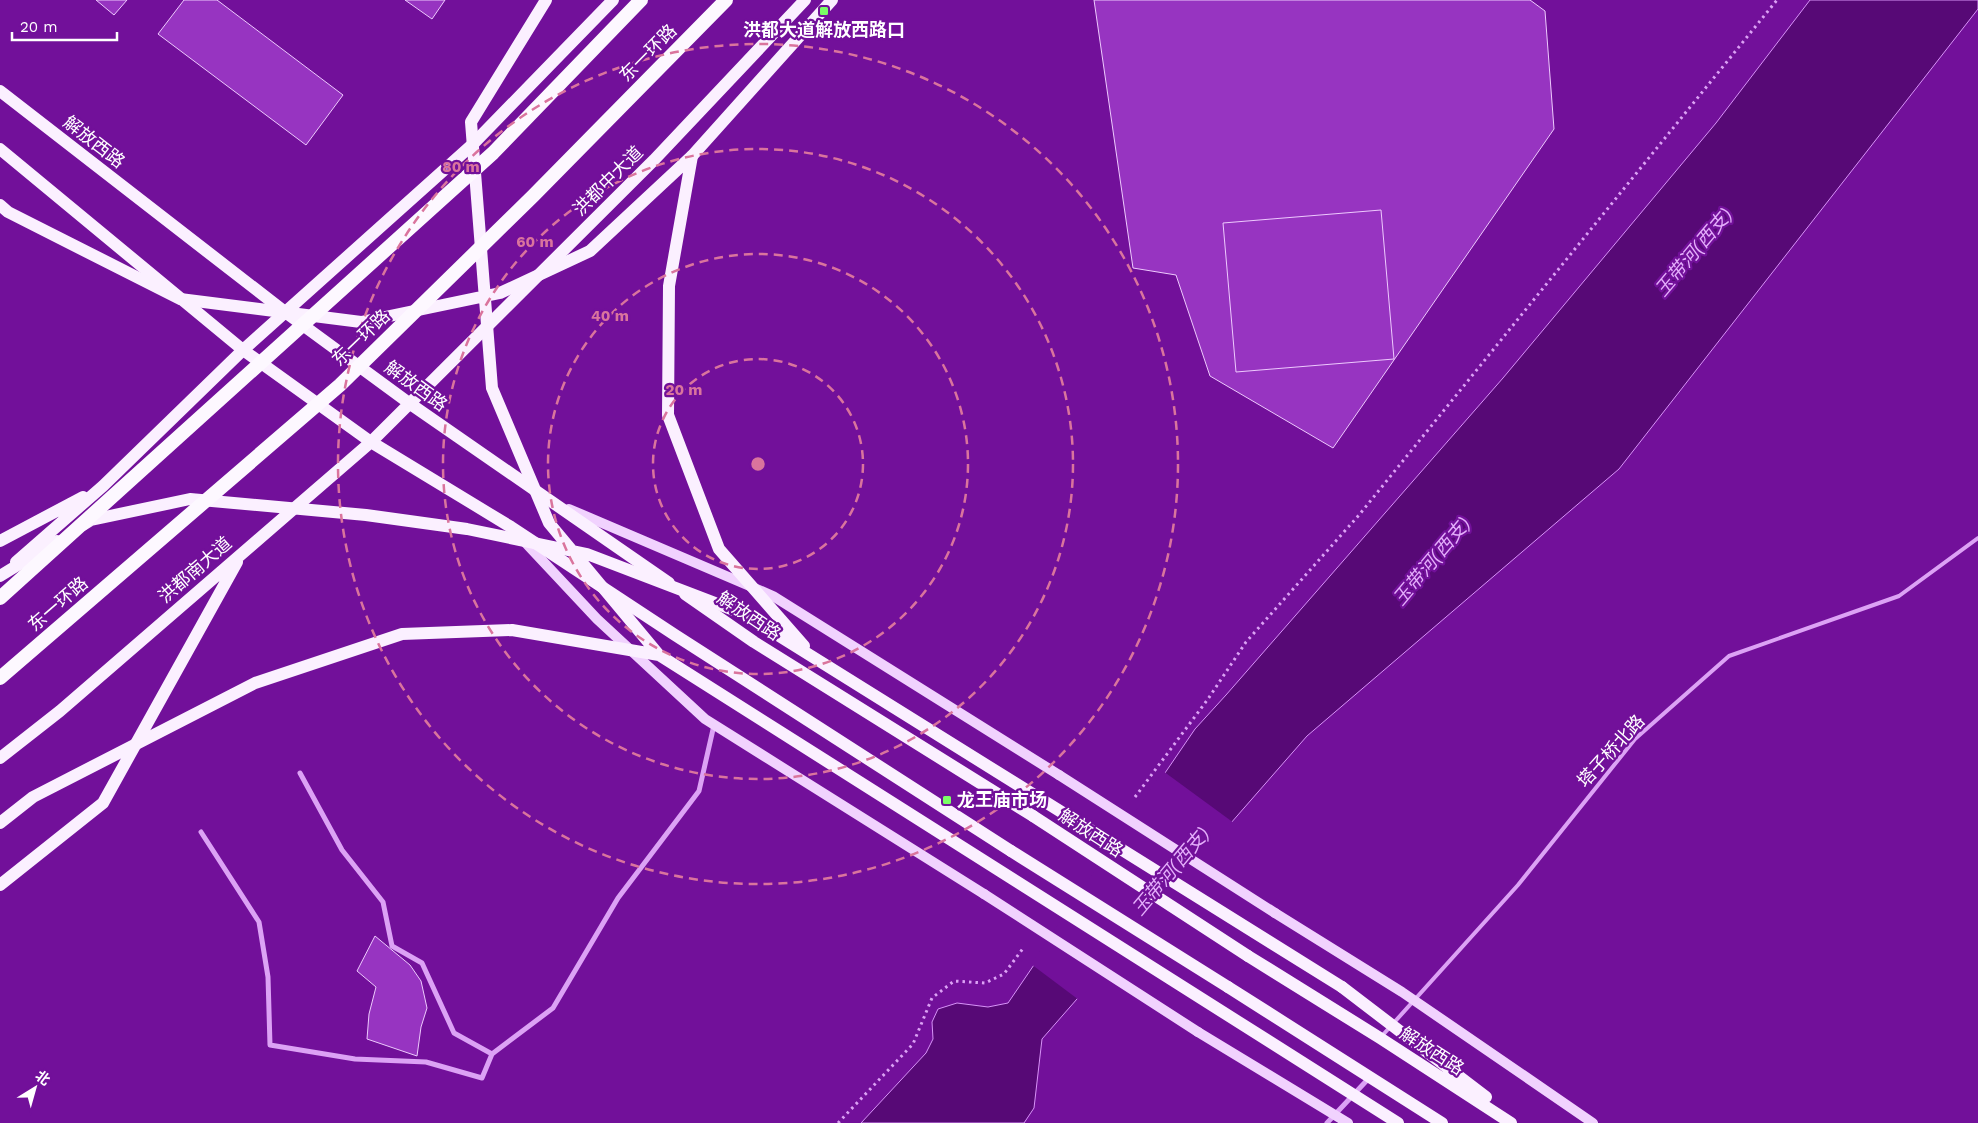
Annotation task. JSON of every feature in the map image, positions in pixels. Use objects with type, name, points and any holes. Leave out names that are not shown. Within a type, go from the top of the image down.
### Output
[{"type":"highway","points":[[0,598],[493,153],[641,0]]},
{"type":"highway","name":"东一环路","points":[[0,678],[340,385],[533,196],[726,0]]},
{"type":"main road","points":[[546,0],[541,5],[470,122],[492,388],[549,523],[659,654],[1398,1123]]},
{"type":"main road","points":[[0,576],[103,486],[242,350],[473,144],[613,0]]},
{"type":"main road","name":"洪都中大道","points":[[409,403],[654,160],[805,0]]},
{"type":"main road","points":[[0,206],[8,212],[180,299],[361,322],[500,293],[590,251],[692,156],[832,0]]},
{"type":"main road","name":"解放西路","points":[[0,91],[285,312],[409,403],[754,642],[1033,816],[1248,956],[1380,1038],[1511,1123]]},
{"type":"main road","points":[[0,149],[242,350],[371,442],[511,527],[675,635],[1012,851],[1442,1123]]},
{"type":"main road","points":[[692,156],[669,286],[668,415],[719,549],[814,657]]},
{"type":"main road","name":"洪都南大道","points":[[0,758],[60,711],[371,442],[409,403]]},
{"type":"main road","points":[[0,541],[103,486]]},
{"type":"main road","points":[[0,576],[91,520],[190,499],[366,515],[467,529],[586,554],[744,614],[1342,987],[1519,1123]]},
{"type":"main road","points":[[554,503],[773,596],[1414,1001],[1593,1123]]},
{"type":"main road","points":[[511,527],[597,618],[706,719],[984,894],[1198,1032],[1348,1123]]},
{"type":"main road","points":[[0,884],[102,803],[242,552]]},
{"type":"main road","points":[[0,823],[33,797],[255,683],[402,634],[512,630],[659,654]]},
{"type":"street","points":[[201,832],[259,922],[268,977],[270,1045],[355,1059],[426,1062],[482,1078],[492,1054],[553,1008],[618,898],[699,790],[714,724]]},
{"type":"street","points":[[300,772],[342,850],[383,902],[392,946],[422,963],[454,1033],[492,1054]]},
{"type":"street","points":[[1326,1123],[1371,1077]]},
{"type":"lane","name":"塔子桥北路","points":[[1380,1038],[1518,885],[1635,740],[1729,656],[1899,596],[1978,538]]},
{"type":"path","points":[[1132,801],[1208,699],[1246,642],[1359,515],[1778,0]]},
{"type":"path","points":[[838,1123],[913,1044],[932,998],[954,981],[985,983],[1004,974],[1027,942]]},
{"type":"water","name":"玉带河(西支)","points":[[1810,0],[1978,0],[1978,9],[1619,469],[1307,736],[1042,1039],[1034,1108],[1024,1123],[861,1123],[926,1053],[933,1039],[932,1022],[938,1009],[957,1003],[988,1007],[1008,1003],[1195,729],[1503,378],[1716,123]]},
{"type":"pier","points":[[1163,771],[1234,823],[1079,1000],[1031,964]]},
{"type":"building","points":[[96,0],[127,0],[114,15]]},
{"type":"building","points":[[184,0],[217,0],[343,95],[306,145],[158,34]]},
{"type":"building","points":[[405,0],[445,0],[432,19]]},
{"type":"building","points":[[1094,0],[1530,0],[1545,11],[1554,129],[1333,448],[1210,376],[1176,275],[1133,268]]},
{"type":"building","points":[[1381,210],[1394,359],[1236,372],[1223,223]]},
{"type":"building","points":[[375,936],[410,965],[421,981],[427,1008],[421,1027],[417,1056],[367,1039],[369,1014],[376,987],[357,971]]},
{"type":"place","name":"洪都大道解放西路口","points":[[824,11]]},
{"type":"place","name":"龙王庙市场","points":[[947,800]]}]
